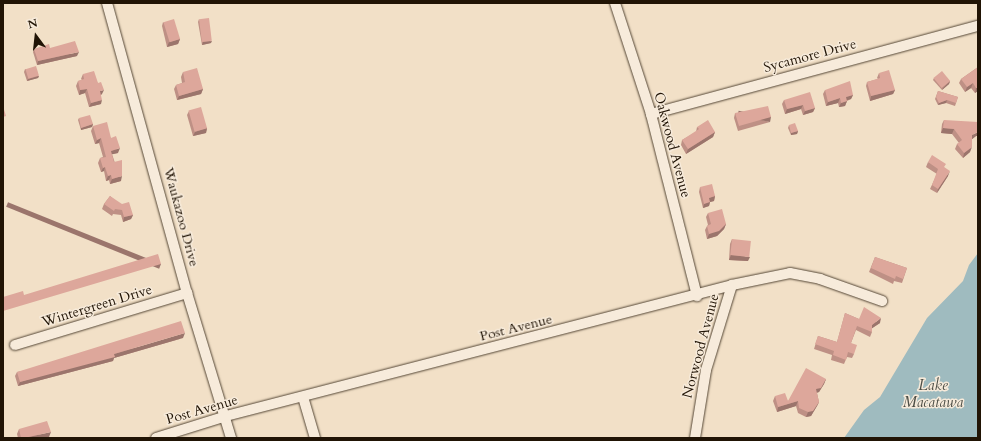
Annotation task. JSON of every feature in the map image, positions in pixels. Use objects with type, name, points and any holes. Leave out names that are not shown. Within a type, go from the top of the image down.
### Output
[{"type":"street","name":"Waukazoo Drive","points":[[107,3],[187,293],[226,416],[231,438]]},
{"type":"street","name":"Oakwood Avenue","points":[[615,3],[650,114],[697,296]]},
{"type":"street","name":"Sycamore Drive","points":[[650,114],[978,26]]},
{"type":"street","name":"Post Avenue","points":[[156,438],[226,416],[697,296],[732,284],[790,273],[820,279],[882,301]]},
{"type":"street","name":"Norwood Avenue","points":[[695,438],[706,370],[732,284]]},
{"type":"street","name":"Wintergreen Drive","points":[[15,345],[187,293]]},
{"type":"street","points":[[303,397],[315,438]]},
{"type":"water","name":"Lake Macatawa","points":[[978,253],[978,438],[844,438],[864,410],[880,397],[927,318],[963,281],[969,265]]},
{"type":"building","points":[[209,18],[212,41],[202,42],[199,19]]},
{"type":"building","points":[[174,19],[180,39],[170,42],[163,22]]},
{"type":"building","points":[[75,41],[79,52],[38,61],[34,49],[49,44],[50,48]]},
{"type":"building","points":[[36,66],[39,76],[28,79],[25,69]]},
{"type":"building","points":[[978,67],[978,88],[976,88],[973,83],[967,87],[961,79]]},
{"type":"building","points":[[197,68],[203,89],[179,96],[176,85],[185,82],[183,72]]},
{"type":"building","points":[[889,70],[895,90],[871,96],[867,82],[880,78],[879,73]]},
{"type":"building","points":[[94,71],[98,83],[101,82],[104,90],[100,91],[102,100],[91,103],[87,89],[80,90],[78,81],[84,79],[83,74]]},
{"type":"building","points":[[942,71],[950,81],[942,88],[933,78]]},
{"type":"building","points":[[850,81],[853,95],[846,97],[847,101],[841,103],[840,98],[828,102],[825,90]]},
{"type":"building","points":[[938,91],[958,97],[956,103],[947,100],[939,103],[936,97]]},
{"type":"building","points":[[810,92],[815,108],[805,111],[803,105],[787,109],[784,100]]},
{"type":"building","points":[[3,106],[6,116],[3,117]]},
{"type":"building","points":[[768,106],[771,117],[739,126],[735,113]]},
{"type":"building","points":[[201,107],[207,128],[195,132],[189,111]]},
{"type":"building","points":[[90,115],[93,124],[81,128],[79,118]]},
{"type":"building","points":[[708,120],[715,132],[688,149],[682,140],[699,129],[697,127]]},
{"type":"building","points":[[944,120],[978,122],[978,132],[972,135],[972,147],[964,153],[957,144],[962,140],[954,129],[943,128]]},
{"type":"building","points":[[107,122],[111,138],[116,136],[120,148],[111,151],[114,162],[122,160],[122,176],[112,179],[111,175],[108,176],[105,167],[103,168],[100,158],[106,157],[101,138],[97,140],[93,126]]},
{"type":"building","points":[[795,123],[798,131],[791,133],[789,125]]},
{"type":"building","points":[[932,155],[946,164],[944,167],[950,171],[938,189],[932,185],[938,169],[928,162]]},
{"type":"building","points":[[712,184],[715,196],[709,198],[710,202],[704,204],[700,187]]},
{"type":"building","points":[[110,196],[122,204],[129,202],[133,215],[124,217],[122,210],[115,209],[114,211],[104,204]]},
{"type":"building","points":[[722,209],[726,224],[719,231],[709,234],[707,226],[711,224],[708,213]]},
{"type":"building","points":[[732,239],[751,241],[749,257],[730,255]]},
{"type":"building","points":[[158,254],[161,264],[3,311],[3,297],[23,291],[24,295]]},
{"type":"building","points":[[875,257],[907,268],[903,279],[896,276],[895,279],[871,268]]},
{"type":"building","points":[[864,307],[881,318],[872,325],[872,332],[857,326],[851,343],[857,345],[854,354],[848,352],[846,360],[833,355],[834,351],[815,344],[818,336],[837,342],[845,313],[859,319]]},
{"type":"building","points":[[181,321],[185,333],[114,354],[115,357],[20,382],[17,372]]},
{"type":"building","points":[[806,368],[826,379],[821,388],[816,389],[819,402],[813,411],[808,412],[799,408],[798,401],[778,407],[775,396],[785,393],[788,401]]},
{"type":"building","points":[[47,421],[51,432],[21,438],[19,429]]}]
